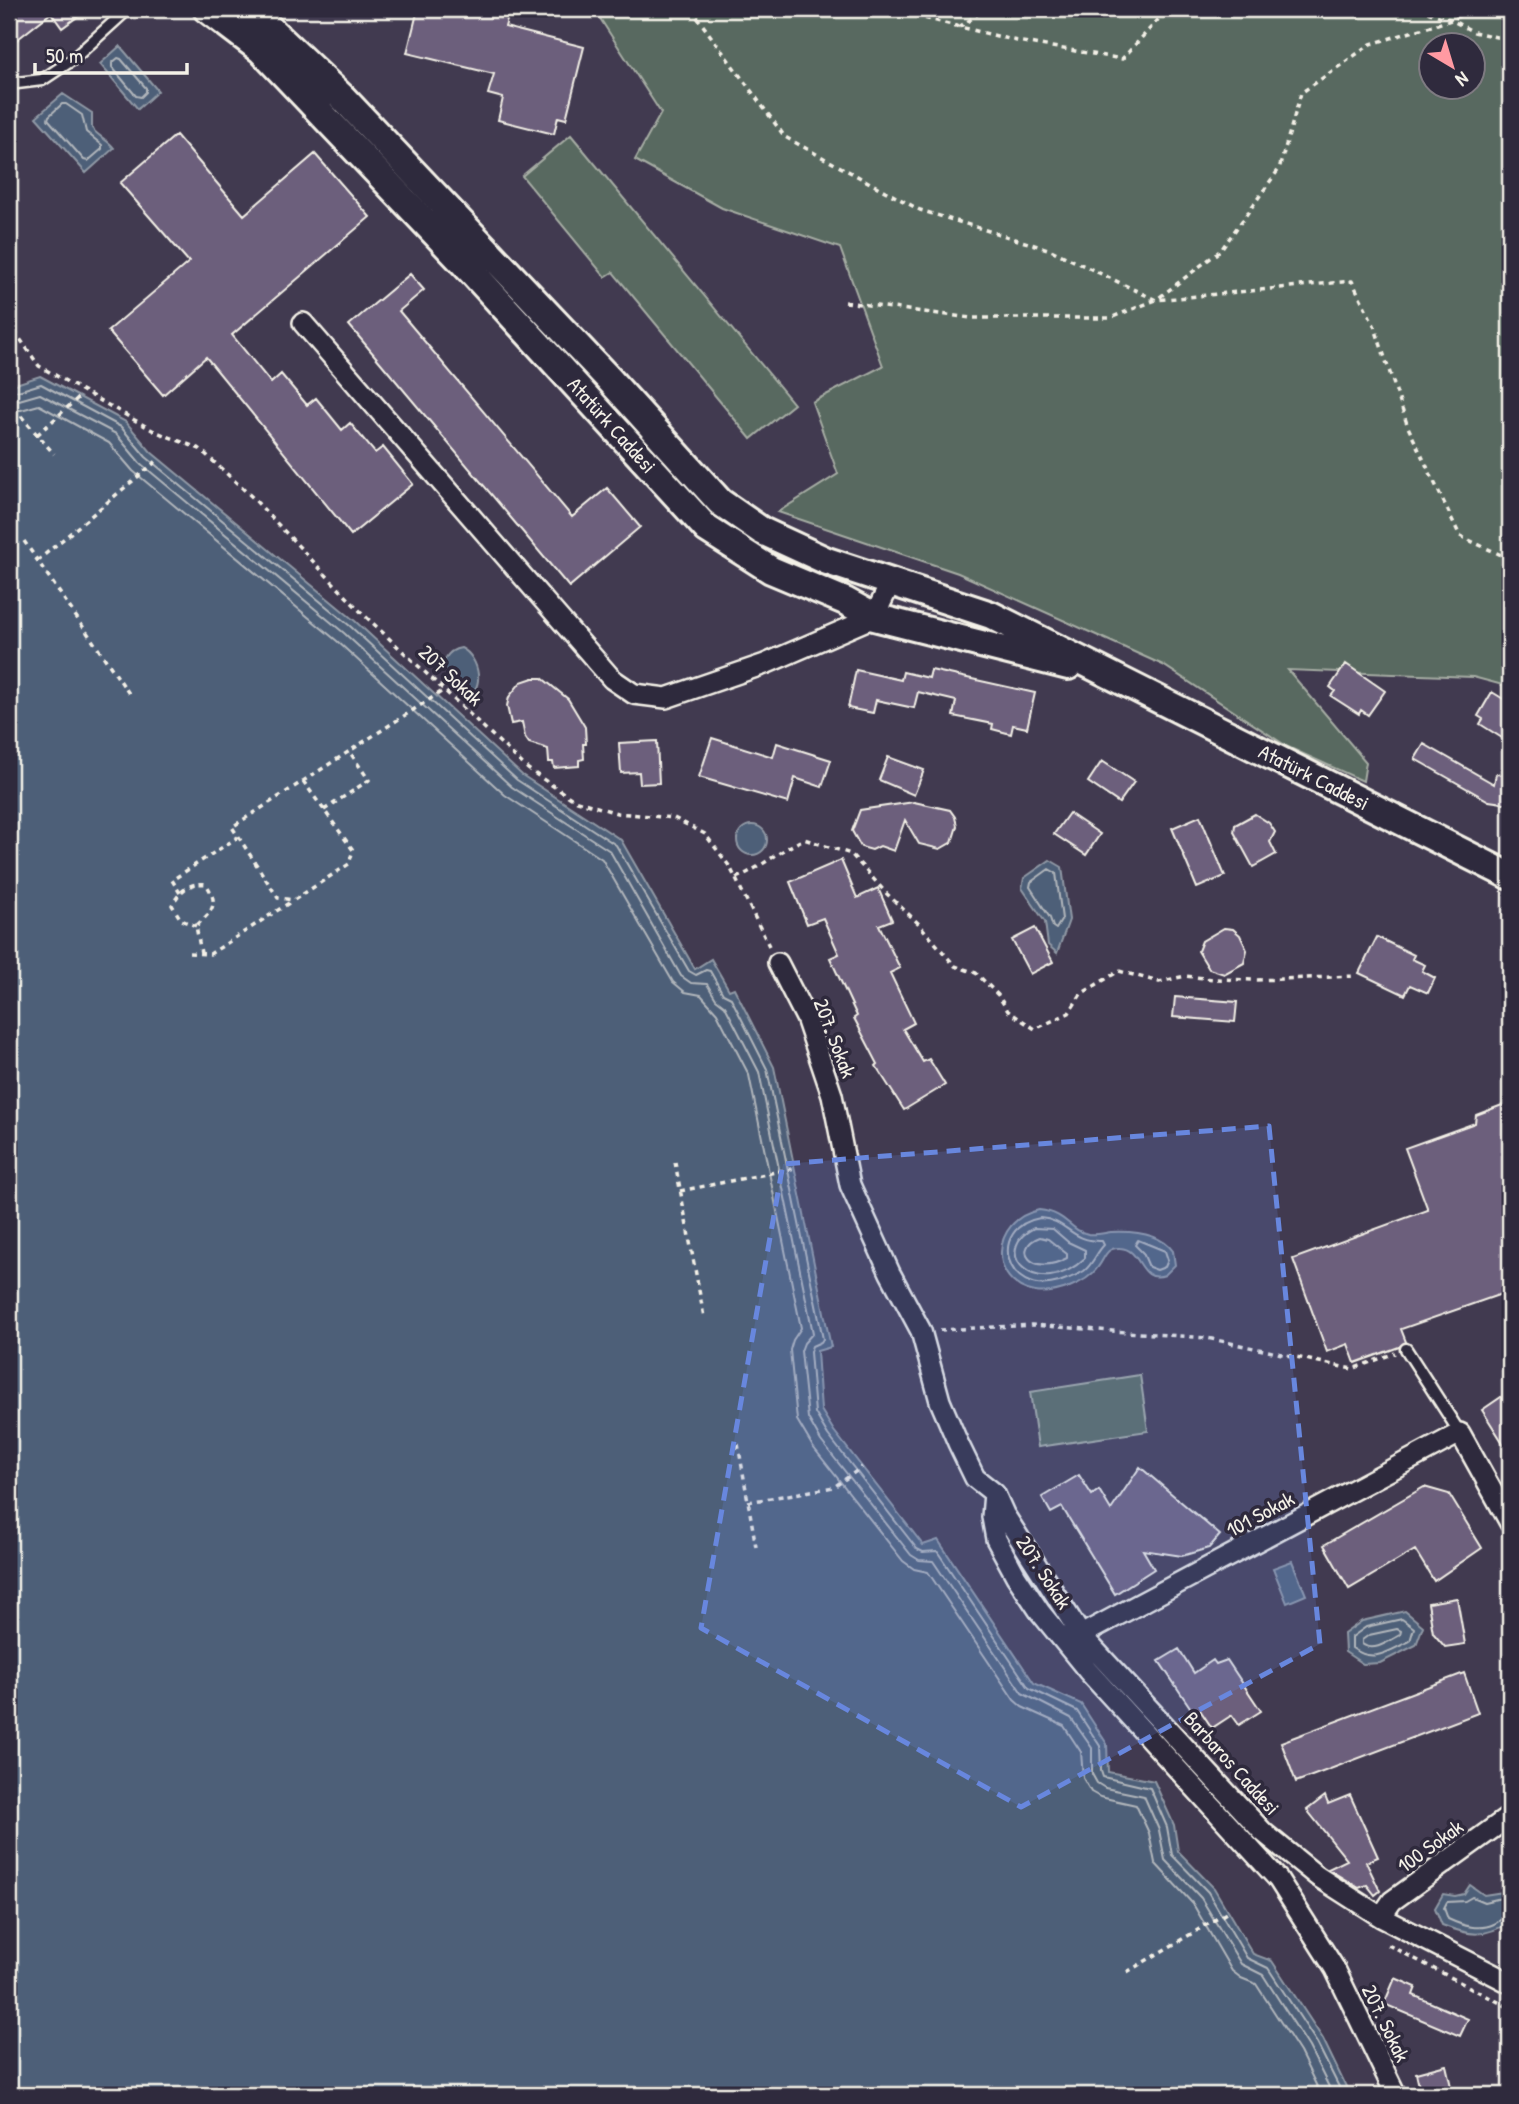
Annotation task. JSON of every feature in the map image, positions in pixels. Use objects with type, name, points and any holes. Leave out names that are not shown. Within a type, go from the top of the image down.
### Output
[{"type":"street","name":"Atatürk Caddesi","points":[[208,9],[261,50],[473,272],[707,529],[771,570],[845,601],[874,617],[1118,679]]},
{"type":"street","name":"Atatürk Caddesi","points":[[249,9],[343,98],[720,502],[762,531],[827,561],[991,615],[1510,876]]},
{"type":"street","points":[[303,323],[612,678],[634,694],[666,698],[765,664],[874,617],[891,582]]},
{"type":"street","name":"207. Sokak","points":[[778,963],[806,1018],[832,1095],[850,1185],[890,1273],[921,1331],[940,1401],[958,1443],[975,1478],[994,1493],[992,1517],[996,1539],[1040,1612],[1088,1671],[1278,1879],[1335,1969],[1396,2095]]},
{"type":"street","points":[[1460,1433],[1510,1523]]},
{"type":"street","name":"101 Sokak","points":[[1081,1635],[1460,1433]]},
{"type":"street","name":"Barbaros Caddesi","points":[[994,1493],[1004,1514],[1081,1635],[1263,1832],[1317,1876],[1381,1917],[1510,1983]]},
{"type":"street","name":"100 Sokak","points":[[1381,1917],[1392,1901],[1510,1816]]},
{"type":"lane","points":[[9,84],[43,80],[72,60],[128,9]]},
{"type":"lane","points":[[1406,1349],[1460,1433]]},
{"type":"path","points":[[691,9],[785,137],[920,210],[1051,250],[1156,300]]},
{"type":"path","points":[[924,9],[924,18],[959,27],[1017,41],[1122,59],[1168,9]]},
{"type":"path","points":[[959,27],[986,9]]},
{"type":"path","points":[[1418,9],[1451,20],[1474,32],[1510,40]]},
{"type":"path","points":[[1156,300],[1221,250],[1279,169],[1301,93],[1371,44],[1451,20],[1474,9]]},
{"type":"path","points":[[845,302],[971,318],[1110,318],[1156,300],[1352,281],[1374,325],[1408,427],[1460,536],[1510,559]]},
{"type":"path","name":"207 Sokak","points":[[9,323],[39,366],[154,430],[200,449],[252,497],[362,613],[528,769],[574,800],[617,813],[674,818],[705,834],[736,878],[778,963]]},
{"type":"path","points":[[37,435],[79,397]]},
{"type":"path","points":[[21,416],[54,454]]},
{"type":"path","points":[[37,561],[159,459]]},
{"type":"path","points":[[24,541],[130,695]]},
{"type":"path","points":[[294,900],[278,898],[232,827],[444,690]]},
{"type":"path","points":[[324,810],[369,780],[349,751]]},
{"type":"path","points":[[189,953],[210,954],[349,864],[353,850],[303,781]]},
{"type":"path","points":[[180,892],[172,880],[238,837]]},
{"type":"path","points":[[736,878],[760,868],[780,850],[804,839],[851,854],[918,923],[955,966],[976,973],[998,995],[1009,1011],[1035,1029],[1069,1013],[1081,994],[1119,971],[1158,982],[1185,976],[1257,980],[1356,976]]},
{"type":"path","points":[[195,883],[206,884],[214,896],[214,907],[196,926],[181,919],[172,905],[180,892],[195,883]]},
{"type":"path","points":[[196,926],[201,953]]},
{"type":"path","points":[[675,1162],[704,1317]]},
{"type":"path","points":[[680,1191],[796,1168]]},
{"type":"path","points":[[921,1331],[1032,1325],[1207,1338],[1352,1369],[1406,1349]]},
{"type":"path","points":[[738,1444],[756,1547]]},
{"type":"path","points":[[748,1502],[834,1487],[862,1467]]},
{"type":"path","points":[[1127,1972],[1228,1912]]},
{"type":"highlighted area","points":[[1269,1126],[1320,1644],[1021,1807],[701,1628],[783,1164]]},
{"type":"green space","points":[[594,9],[1510,9],[1510,687],[1473,677],[1288,670],[1366,762],[1363,781],[1288,747],[1163,665],[958,573],[778,512],[838,474],[812,402],[883,366],[840,248],[722,208],[635,160],[661,113]]},
{"type":"green space","points":[[571,135],[794,404],[751,439],[613,272],[605,277],[522,176]]},
{"type":"green space","points":[[1140,1375],[1148,1431],[1038,1447],[1030,1392]]},
{"type":"water","points":[[120,46],[158,91],[138,109],[100,64]]},
{"type":"water","points":[[63,94],[92,113],[92,128],[114,148],[86,173],[36,117]]},
{"type":"water","points":[[40,376],[126,422],[151,452],[355,621],[522,775],[621,840],[695,969],[711,959],[729,990],[734,988],[774,1067],[831,1347],[817,1351],[821,1410],[834,1431],[923,1545],[938,1540],[1034,1683],[1081,1704],[1107,1744],[1108,1772],[1154,1781],[1174,1825],[1178,1851],[1214,1888],[1253,1954],[1272,1961],[1323,2039],[1350,2095],[9,2095],[9,383],[16,384]]},
{"type":"water","points":[[461,648],[473,659],[478,674],[475,689],[462,698],[457,695],[460,682],[446,671],[444,666],[448,655]]},
{"type":"water","points":[[752,825],[763,829],[767,840],[763,851],[752,855],[741,851],[737,840],[741,829]]},
{"type":"water","points":[[1050,860],[1062,867],[1069,920],[1057,953],[1048,945],[1045,922],[1022,888],[1024,878]]},
{"type":"water","points":[[1039,1210],[1056,1214],[1076,1229],[1088,1234],[1127,1232],[1145,1234],[1161,1240],[1173,1251],[1175,1265],[1165,1275],[1150,1275],[1133,1254],[1115,1248],[1108,1251],[1093,1273],[1070,1287],[1052,1292],[1035,1292],[1020,1287],[1009,1277],[1003,1265],[1001,1252],[1004,1238],[1011,1226],[1023,1216]]},
{"type":"water","points":[[1292,1561],[1306,1595],[1287,1603],[1273,1568]]},
{"type":"water","points":[[1405,1611],[1423,1626],[1416,1645],[1380,1663],[1363,1664],[1345,1652],[1344,1634],[1362,1621]]},
{"type":"water","points":[[1470,1885],[1484,1895],[1510,1891],[1510,1922],[1492,1931],[1477,1934],[1442,1925],[1435,1908],[1443,1894],[1464,1894]]},
{"type":"building","points":[[9,9],[88,9],[62,28],[51,13],[9,46]]},
{"type":"building","points":[[418,9],[510,9],[505,27],[584,47],[566,119],[558,117],[554,134],[498,120],[503,98],[488,94],[494,74],[407,53]]},
{"type":"building","points":[[176,135],[244,215],[315,154],[370,217],[232,335],[271,383],[281,374],[307,405],[316,398],[342,430],[350,423],[375,453],[383,447],[413,484],[351,535],[206,357],[163,395],[108,331],[189,262],[120,183]]},
{"type":"building","points":[[410,274],[424,290],[399,311],[572,517],[607,488],[640,527],[569,587],[349,325]]},
{"type":"building","points":[[1346,664],[1385,691],[1368,715],[1361,710],[1359,714],[1331,696],[1335,691],[1330,687]]},
{"type":"building","points":[[856,670],[901,680],[903,672],[929,678],[931,670],[1035,693],[1027,728],[1013,725],[1011,734],[992,729],[993,724],[953,716],[956,701],[918,692],[914,708],[876,700],[873,713],[848,708]]},
{"type":"building","points":[[542,678],[568,699],[585,727],[584,759],[579,760],[579,766],[554,768],[553,762],[549,762],[548,749],[529,743],[522,722],[511,724],[507,706],[509,697],[521,682]]},
{"type":"building","points":[[1492,692],[1510,703],[1510,743],[1480,724],[1483,719],[1478,716]]},
{"type":"building","points":[[712,738],[773,757],[777,743],[831,760],[822,787],[795,778],[788,803],[699,777]]},
{"type":"building","points":[[657,741],[659,783],[640,784],[639,772],[621,773],[619,743]]},
{"type":"building","points":[[1424,744],[1494,784],[1496,774],[1510,776],[1510,804],[1489,801],[1415,759]]},
{"type":"building","points":[[888,757],[924,770],[914,795],[879,780]]},
{"type":"building","points":[[1102,761],[1134,782],[1119,803],[1088,782]]},
{"type":"building","points":[[914,802],[950,810],[957,826],[952,842],[940,849],[919,844],[905,820],[894,851],[880,846],[872,850],[861,847],[852,831],[860,810]]},
{"type":"building","points":[[1069,813],[1100,834],[1086,855],[1054,834]]},
{"type":"building","points":[[1255,814],[1269,823],[1275,832],[1270,842],[1276,854],[1253,867],[1234,832],[1235,825]]},
{"type":"building","points":[[1200,816],[1225,876],[1197,888],[1172,828]]},
{"type":"building","points":[[841,860],[857,898],[878,888],[892,920],[879,925],[900,968],[890,973],[914,1023],[903,1029],[923,1062],[929,1059],[945,1085],[904,1110],[876,1066],[878,1064],[854,1018],[857,1016],[830,958],[839,954],[823,918],[807,924],[790,882]]},
{"type":"building","points":[[1035,928],[1053,962],[1030,974],[1012,940]]},
{"type":"building","points":[[1224,928],[1233,929],[1240,935],[1247,950],[1244,963],[1224,974],[1209,969],[1198,951],[1202,941]]},
{"type":"building","points":[[1377,937],[1414,955],[1412,959],[1425,965],[1422,971],[1435,978],[1428,993],[1410,985],[1405,995],[1359,973]]},
{"type":"building","points":[[1175,997],[1237,1002],[1235,1022],[1173,1017]]},
{"type":"building","points":[[1510,1102],[1510,1291],[1401,1329],[1406,1342],[1355,1363],[1348,1344],[1327,1352],[1293,1259],[1428,1210],[1405,1148],[1475,1123],[1476,1115]]},
{"type":"building","points":[[1510,1391],[1510,1454],[1482,1410]]},
{"type":"building","points":[[1140,1467],[1220,1535],[1209,1548],[1182,1556],[1143,1550],[1154,1569],[1115,1594],[1062,1507],[1051,1513],[1042,1497],[1079,1475],[1092,1495],[1099,1490],[1111,1510]]},
{"type":"building","points":[[1424,1487],[1449,1494],[1482,1548],[1434,1581],[1415,1550],[1349,1589],[1324,1545]]},
{"type":"building","points":[[1457,1598],[1465,1644],[1445,1647],[1433,1633],[1428,1603]]},
{"type":"building","points":[[1179,1649],[1194,1673],[1213,1660],[1216,1664],[1227,1660],[1261,1711],[1239,1725],[1232,1715],[1212,1728],[1200,1710],[1194,1713],[1159,1661]]},
{"type":"building","points":[[1464,1673],[1478,1713],[1296,1782],[1281,1742]]},
{"type":"building","points":[[1350,1795],[1378,1857],[1366,1862],[1380,1891],[1375,1895],[1367,1885],[1359,1888],[1328,1869],[1347,1860],[1307,1810],[1325,1796],[1328,1804]]},
{"type":"building","points":[[1395,1978],[1416,1987],[1413,1995],[1468,2019],[1460,2036],[1384,2004]]},
{"type":"building","points":[[1446,2065],[1453,2095],[1421,2095],[1416,2073]]}]
